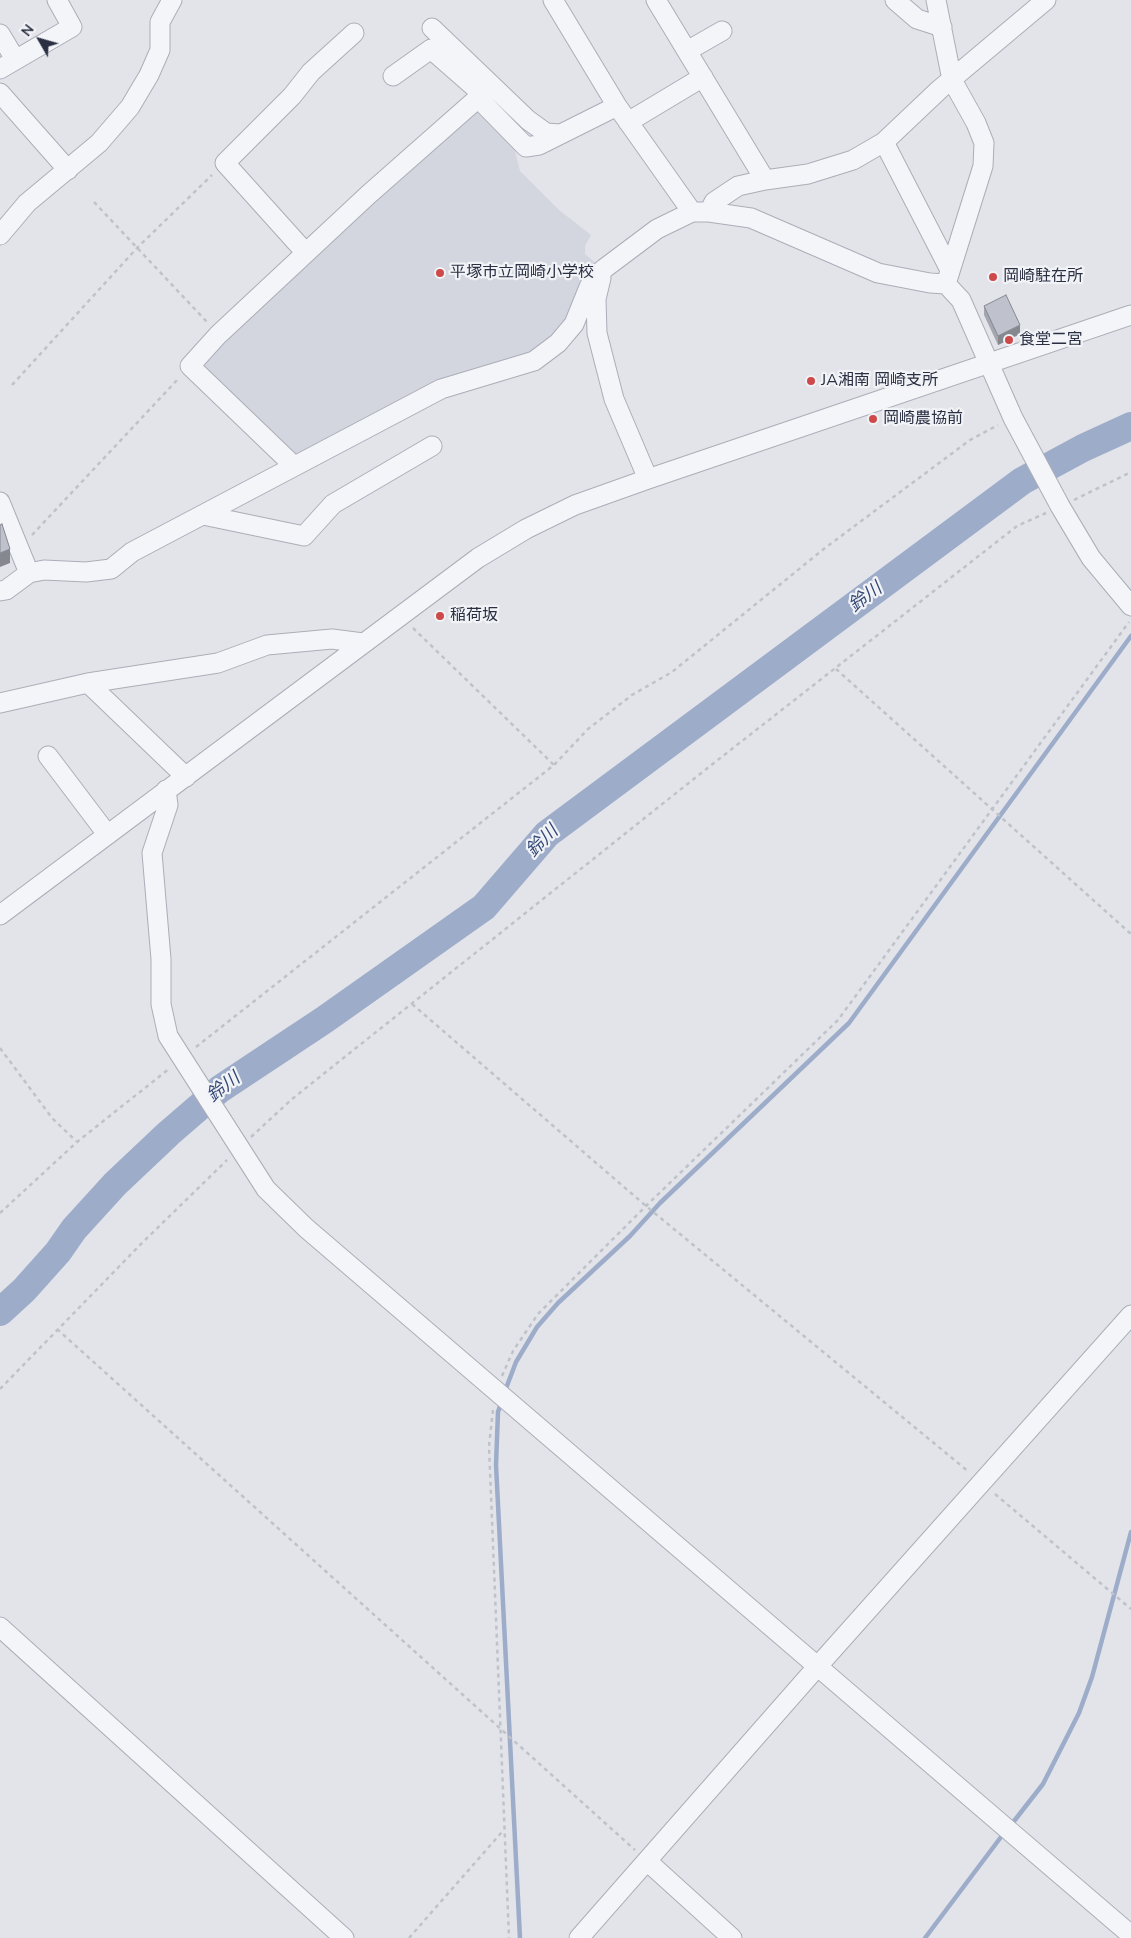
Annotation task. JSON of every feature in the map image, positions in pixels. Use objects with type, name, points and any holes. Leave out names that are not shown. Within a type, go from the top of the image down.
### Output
[{"type":"street","points":[[0,34],[8,64],[72,27],[57,0]]},
{"type":"street","points":[[0,235],[27,202],[99,143],[130,107],[149,75],[160,50],[160,22],[172,0]]},
{"type":"street","points":[[554,0],[628,122],[700,212],[751,218],[878,273],[930,283],[948,277]]},
{"type":"street","points":[[656,0],[765,180]]},
{"type":"street","points":[[895,0],[917,19],[942,27]]},
{"type":"street","points":[[936,0],[952,80],[976,122],[984,143],[983,166],[948,277]]},
{"type":"street","points":[[0,591],[6,590],[29,573],[44,570],[86,572],[111,569],[132,552],[440,389],[534,360],[558,343],[574,324],[596,275],[657,229],[700,212],[738,186],[808,174],[853,160],[884,142],[940,89],[1046,0]]},
{"type":"street","points":[[432,28],[528,120],[546,133],[560,134]]},
{"type":"street","points":[[688,51],[722,31]]},
{"type":"street","points":[[306,253],[225,163],[292,96],[311,72],[354,32]]},
{"type":"street","points":[[294,466],[190,366],[218,334],[478,98],[479,91],[431,49],[393,76]]},
{"type":"street","points":[[628,122],[703,76]]},
{"type":"street","points":[[0,93],[68,170]]},
{"type":"street","points":[[478,98],[526,147],[539,145],[617,106]]},
{"type":"street","points":[[884,142],[948,277],[961,300],[1012,418],[1060,506],[1092,558],[1131,606]]},
{"type":"street","points":[[605,268],[596,299],[597,333],[614,399],[648,479]]},
{"type":"street","points":[[0,915],[478,558],[526,529],[575,505],[648,479],[1131,315]]},
{"type":"street","points":[[203,514],[304,536],[333,504],[432,446]]},
{"type":"street","points":[[0,502],[29,573]]},
{"type":"street","points":[[0,703],[88,683],[218,663],[266,645],[332,639],[363,643]]},
{"type":"street","points":[[88,683],[186,777]]},
{"type":"street","points":[[48,756],[107,834]]},
{"type":"street","points":[[166,790],[168,805],[152,852],[161,959],[161,1004],[168,1036],[266,1189],[306,1228],[1131,1935]]},
{"type":"street","points":[[579,1938],[817,1667],[1131,1315]]},
{"type":"street","points":[[0,1627],[344,1938]]},
{"type":"street","points":[[647,1861],[732,1938]]},
{"type":"path","points":[[12,386],[137,248],[225,163]]},
{"type":"path","points":[[94,202],[218,334]]},
{"type":"path","points":[[19,549],[190,366]]},
{"type":"path","points":[[0,1213],[77,1142],[554,765],[588,728],[632,696],[672,672],[825,548],[970,440],[1012,418]]},
{"type":"path","points":[[0,1389],[57,1329],[240,1147],[292,1099],[705,770],[1017,526],[1131,472]]},
{"type":"path","points":[[401,616],[554,765]]},
{"type":"path","points":[[509,1938],[503,1831],[489,1446],[491,1414],[502,1373],[513,1351],[538,1314],[646,1206],[838,1020],[1131,619]]},
{"type":"path","points":[[836,669],[1131,934]]},
{"type":"path","points":[[412,1004],[646,1206],[981,1482],[1131,1609]]},
{"type":"path","points":[[0,1048],[52,1118],[77,1142]]},
{"type":"path","points":[[57,1329],[647,1861]]},
{"type":"path","points":[[409,1938],[503,1831]]},
{"type":"shaded area","name":"平塚市立岡崎小学校","points":[[478,106],[511,135],[520,171],[559,210],[591,235],[585,246],[585,254],[598,265],[568,321],[555,337],[527,354],[301,455],[295,455],[205,371],[205,365],[227,340],[228,328]]},
{"type":"building","points":[[1006,295],[1020,325],[998,336],[984,306]]},
{"type":"building","points":[[2,524],[10,549],[0,553],[0,525]]},
{"type":"waterway","name":"鈴川","points":[[0,1312],[24,1290],[58,1252],[74,1229],[115,1184],[169,1133],[220,1089],[324,1020],[484,907],[547,834],[1022,481],[1083,448],[1131,426]]},
{"type":"waterway","points":[[505,1391],[516,1362],[537,1327],[558,1303],[630,1236],[660,1203],[849,1023],[1131,636]]},
{"type":"waterway","points":[[501,1403],[498,1412],[496,1465],[520,1938]]},
{"type":"waterway","points":[[1011,1825],[1043,1784],[1079,1713],[1092,1677],[1131,1532]]},
{"type":"waterway","points":[[925,1938],[1004,1833]]},
{"type":"place","name":"平塚市立岡崎小学校","points":[[440,273]]},
{"type":"place","name":"岡崎駐在所","points":[[993,277]]},
{"type":"place","name":"食堂二宮","points":[[1009,340]]},
{"type":"place","name":"JA湘南 岡崎支所","points":[[811,381]]},
{"type":"place","name":"岡崎農協前","points":[[873,419]]},
{"type":"place","name":"稲荷坂","points":[[440,616]]}]
